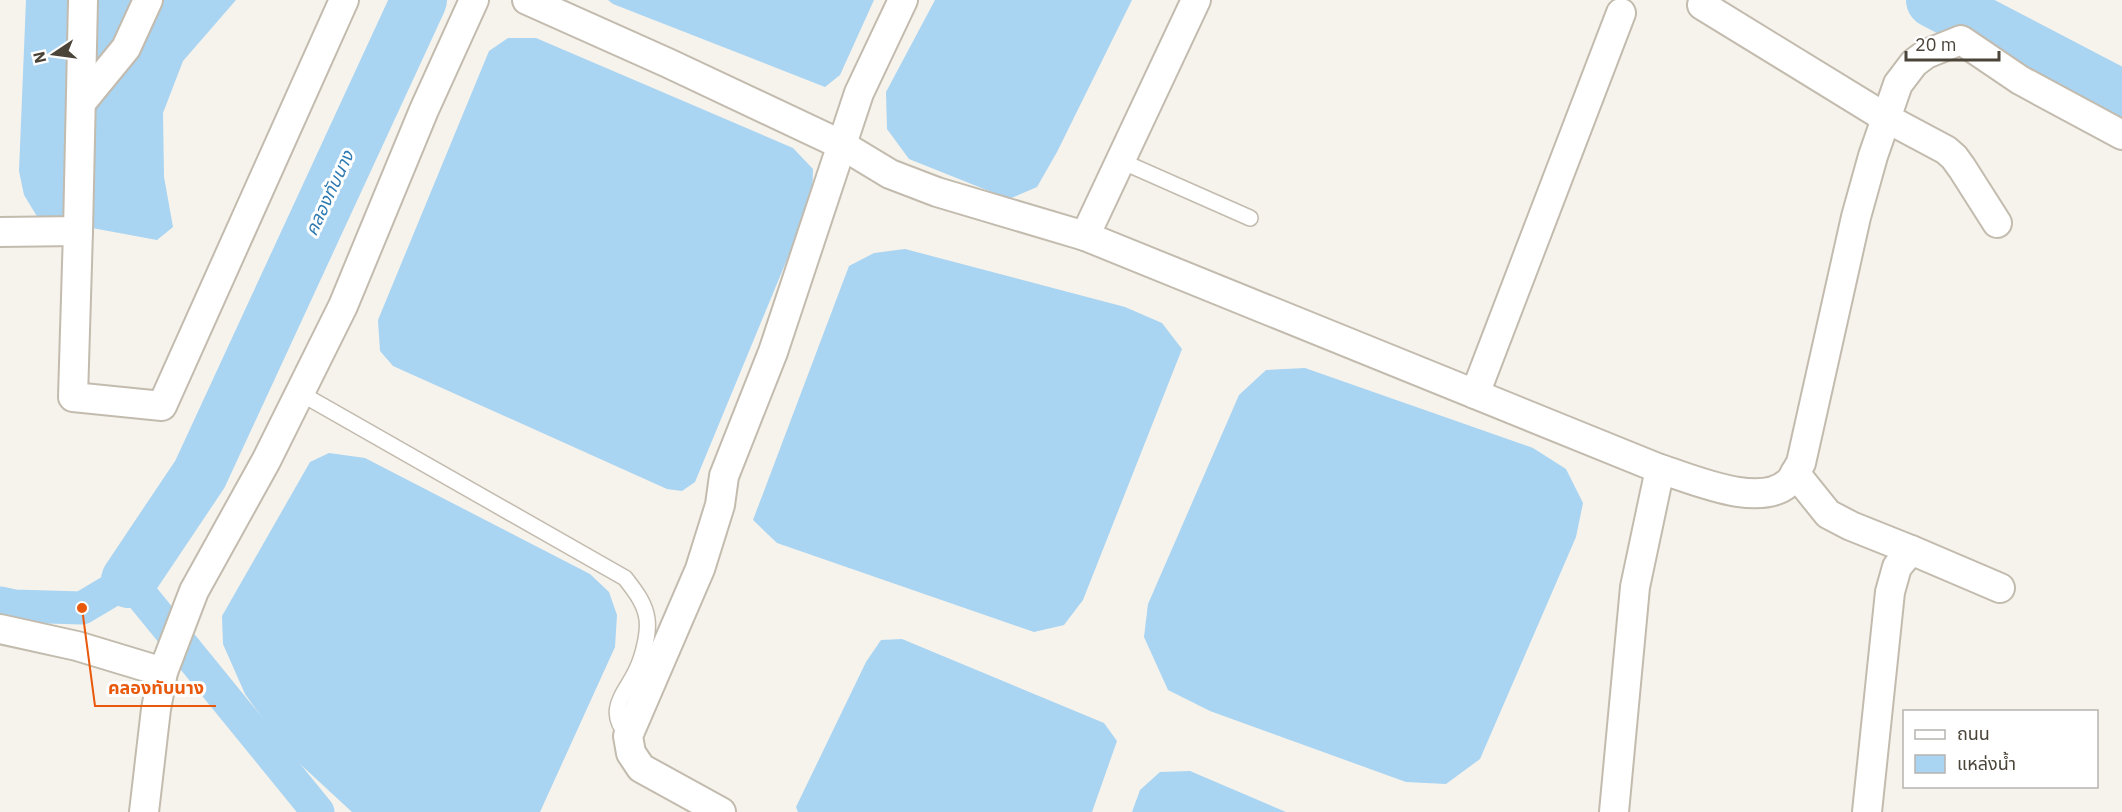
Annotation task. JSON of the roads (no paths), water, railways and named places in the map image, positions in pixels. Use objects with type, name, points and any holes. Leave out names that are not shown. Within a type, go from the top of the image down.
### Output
[{"type":"street","points":[[83,0],[73,398],[162,406],[344,0]]},
{"type":"street","points":[[81,103],[126,48],[148,0]]},
{"type":"street","points":[[144,812],[156,709],[163,672],[194,591],[266,461],[343,306],[424,110],[474,0]]},
{"type":"street","points":[[527,0],[842,145],[890,174],[936,192],[1085,236],[1660,469],[1729,490],[1752,493],[1774,491],[1789,482],[1801,463],[1856,217],[1873,156],[1898,84],[1914,63],[1934,50],[1961,40],[2020,80],[2122,135]]},
{"type":"street","points":[[721,812],[641,768],[631,753],[628,736],[700,569],[720,505],[724,476],[773,352],[859,93],[903,0]]},
{"type":"street","points":[[1085,236],[1197,0]]},
{"type":"street","points":[[1702,5],[1886,118],[1946,150],[1954,157],[1997,223]]},
{"type":"street","points":[[1475,394],[1621,13]]},
{"type":"street","points":[[0,232],[78,231]]},
{"type":"street","points":[[1614,812],[1635,587],[1660,469]]},
{"type":"street","points":[[1795,473],[1828,514],[1851,526],[2000,588]]},
{"type":"street","points":[[1867,812],[1890,592],[1897,567],[1911,550]]},
{"type":"street","points":[[0,629],[77,646],[163,672]]},
{"type":"lane","points":[[1120,161],[1250,218]]},
{"type":"lane","points":[[300,393],[625,578],[641,598],[648,620],[645,644],[637,669],[620,696],[617,712],[621,727],[628,736]]},
{"type":"water","points":[[26,0],[236,0],[183,61],[163,113],[164,177],[173,227],[157,240],[38,218],[24,195],[19,171]]},
{"type":"water","points":[[608,0],[874,0],[840,75],[825,87],[613,4]]},
{"type":"water","points":[[935,0],[1132,0],[1057,152],[1037,187],[1009,199],[909,159],[887,129],[886,92]]},
{"type":"water","points":[[508,38],[536,38],[793,148],[813,169],[812,199],[695,482],[682,491],[667,489],[393,366],[380,351],[378,320],[489,51]]},
{"type":"water","points":[[905,249],[1125,307],[1162,323],[1182,349],[1083,600],[1064,625],[1034,632],[777,543],[753,520],[849,266],[874,253]]},
{"type":"water","points":[[1305,368],[1533,448],[1566,469],[1583,503],[1576,537],[1480,759],[1446,784],[1406,782],[1210,711],[1168,690],[1144,637],[1148,604],[1239,395],[1266,370]]},
{"type":"water","points":[[329,453],[365,458],[590,574],[609,592],[617,615],[615,647],[540,812],[352,812],[287,752],[245,694],[223,644],[222,616],[310,462]]},
{"type":"water","points":[[902,639],[1104,723],[1117,741],[1092,812],[798,812],[796,807],[866,662],[881,640]]},
{"type":"water","points":[[1190,771],[1286,812],[1132,812],[1140,790],[1160,772]]},
{"type":"waterway","name":"คลองทับนาง","points":[[129,580],[200,474],[419,0]]},
{"type":"waterway","points":[[1934,0],[2122,98]]},
{"type":"waterway","points":[[0,603],[14,606],[82,608],[129,580],[318,812]]},
{"type":"place","name":"คลองทับนาง","points":[[82,608]]}]
